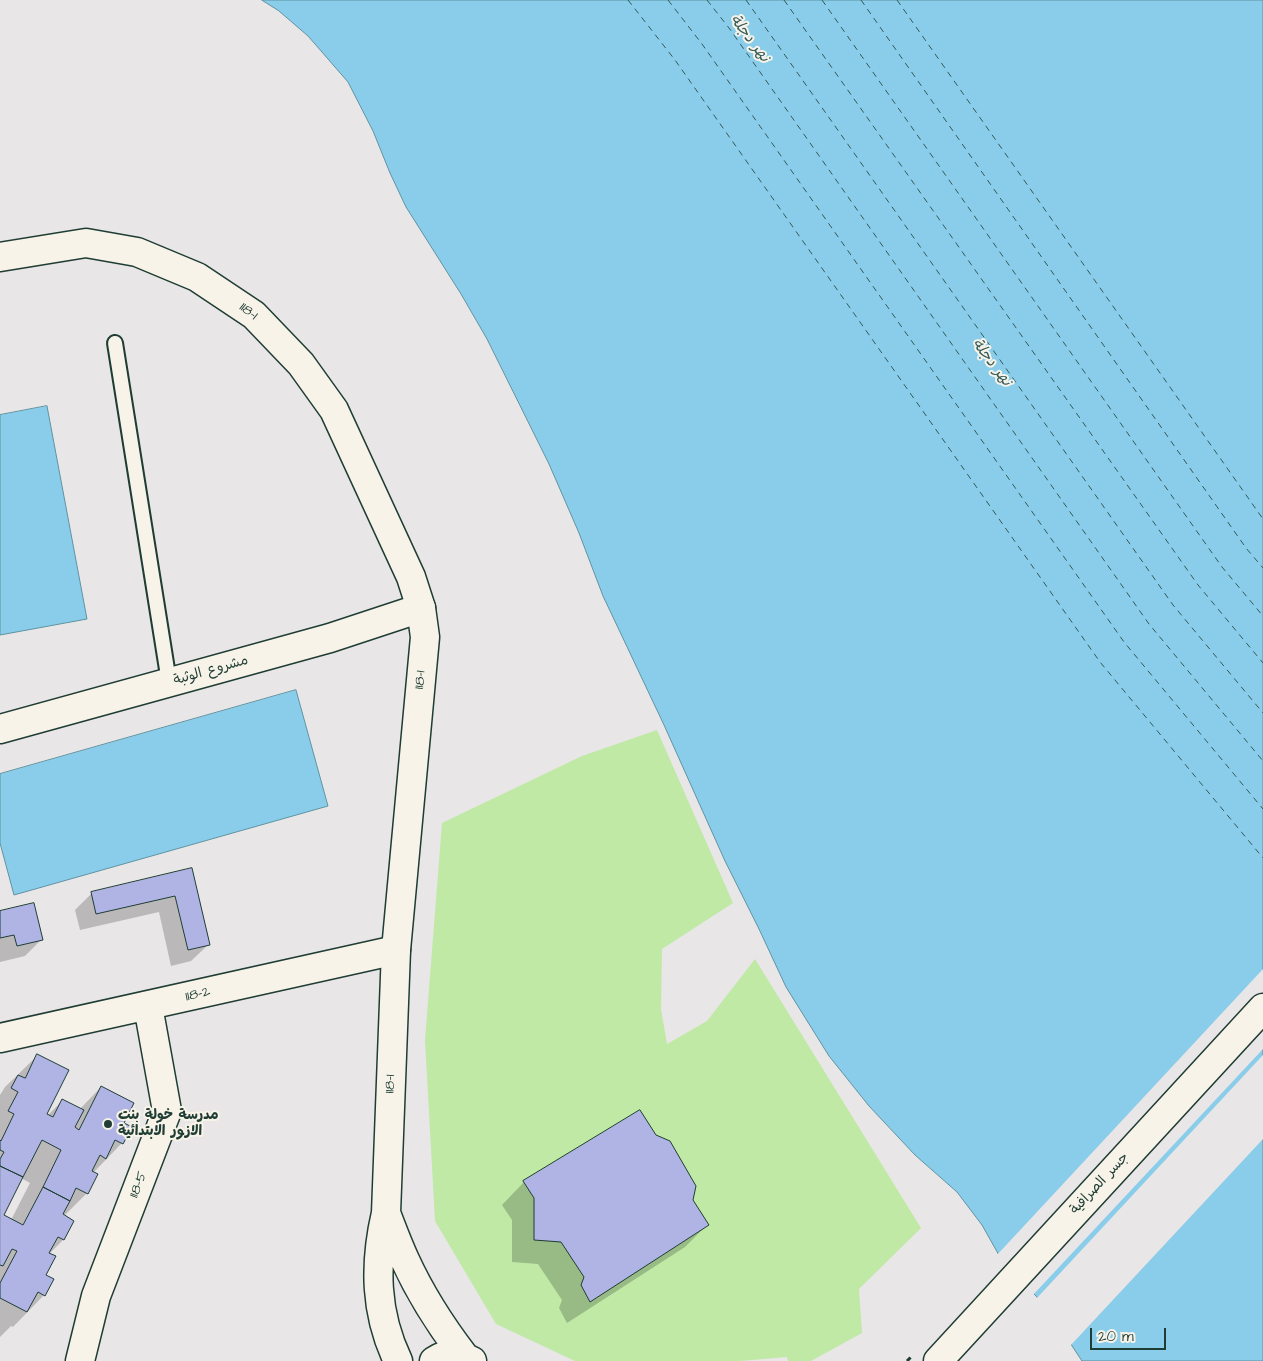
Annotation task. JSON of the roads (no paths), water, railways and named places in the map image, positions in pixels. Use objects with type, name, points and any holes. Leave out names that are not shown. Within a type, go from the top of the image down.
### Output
[{"type":"street","name":"118-1","points":[[0,257],[86,243],[137,252],[197,277],[254,315],[301,364],[334,410],[411,577],[421,608],[425,637],[396,950],[386,1213],[380,1237],[378,1262],[380,1302],[386,1331],[398,1361]]},
{"type":"street","name":"مشروع الوثبة","points":[[0,729],[330,638],[421,608]]},
{"type":"street","name":"118-2","points":[[0,1038],[396,950]]},
{"type":"street","name":"118-5","points":[[80,1361],[96,1296],[167,1111],[148,1006]]},
{"type":"street","name":"جسر الصرافية","points":[[938,1361],[1263,1008]]},
{"type":"street","points":[[386,1213],[404,1260],[424,1298],[443,1328],[468,1359]]},
{"type":"street","points":[[384,1361],[386,1331]]},
{"type":"street","points":[[434,1361],[443,1355],[454,1354],[468,1359]]},
{"type":"lane","points":[[115,343],[170,682]]},
{"type":"water","name":"نهر دجلة","points":[[262,0],[1263,0],[1263,1361],[1082,1361],[1047,1308],[1000,1257],[982,1225],[957,1192],[915,1155],[869,1106],[829,1056],[786,987],[725,861],[603,596],[579,533],[549,464],[487,339],[406,207],[373,131],[348,82],[308,36],[279,11]]},
{"type":"water","points":[[47,406],[87,619],[0,635],[0,415]]},
{"type":"water","points":[[296,690],[328,806],[14,895],[0,843],[0,774]]},
{"type":"place","name":"مدرسة خولة بنت الازور الابتدائية","points":[[108,1124]]}]
